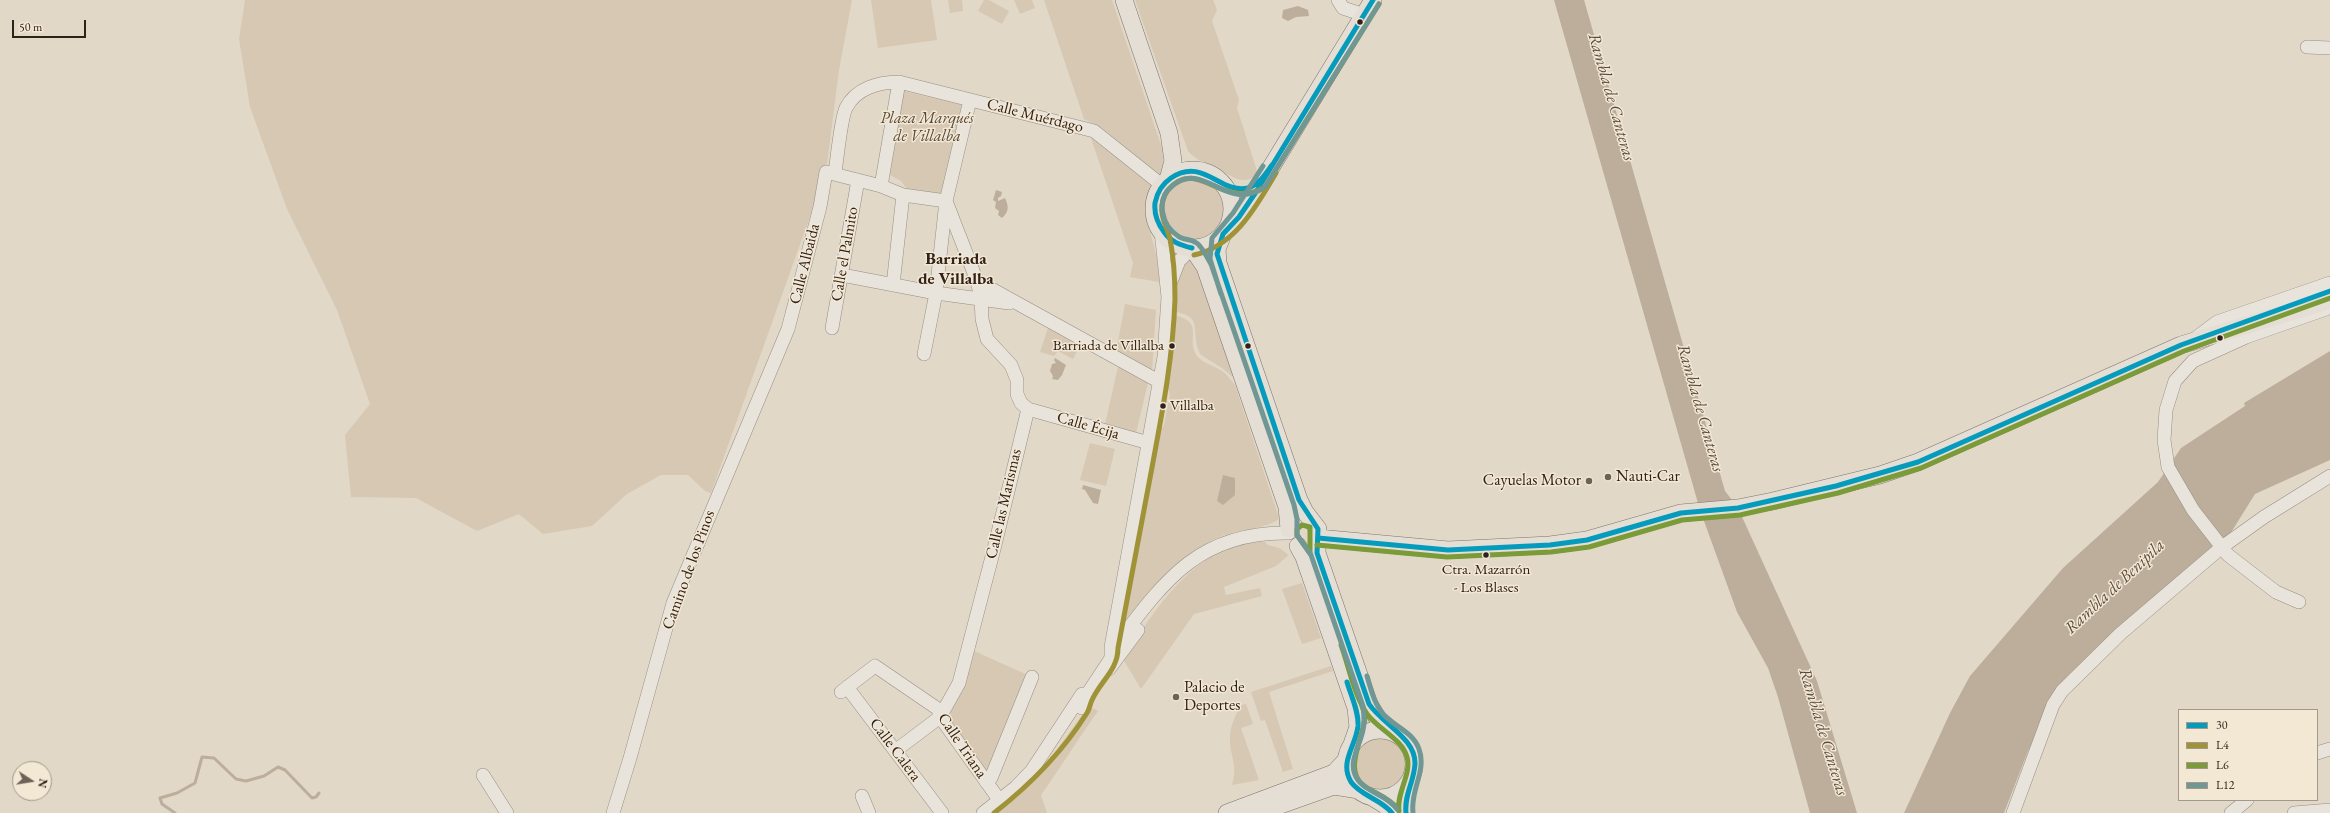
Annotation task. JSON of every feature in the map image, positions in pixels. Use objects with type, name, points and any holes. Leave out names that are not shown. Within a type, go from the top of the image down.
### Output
[{"type":"main road","points":[[1124,0],[1168,133],[1173,161],[1165,183],[1157,196],[1155,208],[1156,220],[1161,231],[1175,244],[1192,248],[1209,245],[1224,233],[1239,217],[1373,0]]},
{"type":"main road","points":[[1168,133],[1181,158],[1223,184],[1238,188],[1250,188],[1260,182],[1269,170]]},
{"type":"main road","points":[[1165,183],[1183,172],[1200,171]]},
{"type":"main road","points":[[1223,184],[1229,195],[1232,208],[1230,221],[1217,249],[1218,263],[1299,500],[1305,512],[1318,529],[1317,552],[1369,704],[1378,719],[1406,741],[1413,753],[1414,770],[1404,798],[1406,813]]},
{"type":"main road","points":[[1192,248],[1205,267],[1287,506],[1292,536],[1304,557],[1356,708],[1358,727],[1350,751],[1348,775],[1365,794],[1385,805],[1392,813]]},
{"type":"main road","points":[[1318,538],[1448,550],[1484,550],[1587,540],[1681,513],[1700,510],[1738,508],[1880,475],[1918,462],[2187,342],[2330,291]]},
{"type":"main road","points":[[2187,342],[2330,300]]},
{"type":"main road","points":[[1292,536],[1294,521],[1300,518],[1312,520]]},
{"type":"main road","points":[[1292,536],[1310,546],[1318,538]]},
{"type":"main road","points":[[1227,813],[1334,773],[1362,735],[1372,731],[1385,730],[1395,733]]},
{"type":"main road","points":[[1258,813],[1334,786],[1384,798],[1394,795],[1402,790],[1410,780]]},
{"type":"street","points":[[1338,0],[1343,8],[1364,15]]},
{"type":"street","points":[[2307,47],[2330,48]]},
{"type":"street","name":"Calle Muérdago","points":[[831,172],[846,108],[862,90],[882,82],[899,82],[1094,131],[1165,183]]},
{"type":"street","points":[[881,186],[899,82]]},
{"type":"street","points":[[924,354],[936,293],[946,201],[970,100]]},
{"type":"street","points":[[831,172],[881,186],[903,195],[946,201]]},
{"type":"street","name":"Calle Albaida","points":[[777,355],[788,329],[820,207],[831,172]]},
{"type":"street","name":"Calle el Palmito","points":[[832,328],[858,180]]},
{"type":"street","points":[[893,285],[903,195]]},
{"type":"street","points":[[946,201],[976,281],[981,298],[982,319],[987,339],[1010,365],[1017,380],[1017,394],[1021,403],[1028,409]]},
{"type":"street","points":[[1082,708],[1086,696],[1111,658],[1110,652],[1160,382],[1164,357],[1168,298],[1166,264],[1161,231]]},
{"type":"street","points":[[1168,298],[1176,266],[1192,248]]},
{"type":"street","points":[[842,275],[936,293],[981,298],[1020,305]]},
{"type":"street","points":[[976,281],[1160,382]]},
{"type":"street","points":[[2193,361],[2187,342],[2217,322],[2330,283]]},
{"type":"street","points":[[2300,602],[2276,592],[2261,582],[2222,547],[2193,510],[2168,467],[2164,440],[2166,410],[2175,381],[2193,361],[2246,337],[2330,308]]},
{"type":"street","name":"Camino de los Pinos","points":[[613,813],[620,793],[673,603],[777,355]]},
{"type":"street","name":"Calle Écija","points":[[1028,409],[1149,443]]},
{"type":"street","name":"Calle las Marismas","points":[[940,717],[954,694],[963,668],[1028,409]]},
{"type":"street","points":[[2013,813],[2053,705],[2062,691],[2120,634],[2222,547],[2264,517],[2330,476]]},
{"type":"street","points":[[1030,773],[1110,652],[1175,572],[1207,551],[1243,537],[1292,536]]},
{"type":"street","points":[[983,813],[1000,801],[1030,773],[1053,747],[1165,594],[1184,571],[1207,551]]},
{"type":"street","points":[[1117,616],[1122,623],[1133,622]]},
{"type":"street","name":"Calle Triana","points":[[844,690],[875,666],[938,709],[940,717],[1000,801]]},
{"type":"street","points":[[986,782],[991,778],[1032,677]]},
{"type":"street","name":"Calle Calera","points":[[844,690],[895,751],[942,813]]},
{"type":"street","points":[[895,751],[940,717]]},
{"type":"street","points":[[2318,753],[2330,749]]},
{"type":"street","points":[[484,775],[507,813]]},
{"type":"street","points":[[862,796],[869,813]]},
{"type":"street","points":[[2234,812],[2246,801]]},
{"type":"street","points":[[2294,813],[2330,810]]},
{"type":"green space","points":[[245,0],[852,0],[839,70],[826,172],[711,493],[705,491],[688,475],[661,475],[627,494],[592,526],[543,534],[519,514],[477,531],[416,498],[351,497],[345,435],[370,404],[337,310],[287,209],[250,107],[239,39]]},
{"type":"green space","points":[[871,0],[931,0],[937,40],[878,48]]},
{"type":"green space","points":[[948,0],[962,0],[963,11],[950,13]]},
{"type":"green space","points":[[984,0],[989,0],[1009,11],[1002,24],[978,11]]},
{"type":"green space","points":[[1014,0],[1032,0],[1035,8],[1020,14]]},
{"type":"green space","points":[[1044,0],[1112,0],[1162,148],[1164,168],[1160,175],[1102,128],[1084,119]]},
{"type":"green space","points":[[1135,0],[1213,0],[1217,10],[1212,21],[1239,100],[1237,108],[1258,174],[1247,180],[1241,180],[1197,159],[1188,151]]},
{"type":"green space","name":"Plaza Marqués de Villalba","points":[[904,91],[962,105],[942,194],[907,189],[901,181],[890,175]]},
{"type":"green space","points":[[1091,138],[1152,186],[1148,198],[1147,209],[1148,221],[1157,257],[1159,282],[1130,277],[1133,263]]},
{"type":"green space","points":[[1189,171],[1206,174],[1221,183],[1230,197],[1232,205],[1231,214],[1224,232],[1234,378],[1222,368],[1201,355],[1196,339],[1193,320],[1180,313],[1167,311],[1185,247],[1171,241],[1162,231],[1156,220],[1155,208],[1158,196],[1165,185],[1175,176]]},
{"type":"green space","points":[[1125,304],[1156,310],[1152,373],[1116,352]]},
{"type":"green space","points":[[1167,314],[1180,317],[1192,325],[1194,350],[1198,357],[1228,376],[1235,385],[1279,518],[1270,524],[1222,536],[1194,552],[1170,572],[1127,620],[1124,615],[1158,434],[1164,425],[1170,395],[1167,384],[1171,358]]},
{"type":"green space","points":[[1048,328],[1080,346],[1073,359],[1058,351],[1054,356],[1040,352]]},
{"type":"green space","points":[[1118,367],[1148,383],[1136,433],[1105,424]]},
{"type":"green space","points":[[1090,443],[1115,449],[1106,486],[1080,480]]},
{"type":"green space","points":[[1265,542],[1268,545],[1279,548],[1289,555],[1276,566],[1224,587],[1226,595],[1260,588],[1262,596],[1194,614],[1141,689],[1123,659],[1148,621],[1163,602],[1178,584],[1195,568],[1214,555],[1236,546]]},
{"type":"green space","points":[[1302,583],[1321,638],[1302,644],[1282,589]]},
{"type":"green space","points":[[972,650],[1032,677],[991,778],[950,722],[952,705]]},
{"type":"green space","points":[[1331,666],[1333,671],[1269,692],[1293,769],[1283,772],[1265,720],[1261,721],[1251,692]]},
{"type":"green space","points":[[1246,704],[1253,724],[1241,728],[1259,780],[1232,785],[1234,778],[1234,767],[1230,731],[1241,705]]},
{"type":"green space","points":[[1369,704],[1404,739],[1414,756],[1415,764],[1413,782],[1406,813],[1352,783],[1349,774],[1349,754],[1356,733]]},
{"type":"green space","points":[[1088,706],[1098,711],[1041,795],[1047,813],[996,813],[1023,790],[1035,777]]},
{"type":"water","name":"Rambla de Canteras","points":[[1554,0],[1584,0],[1725,491],[1738,508],[1817,681],[1857,813],[1810,813],[1778,697],[1768,668],[1737,612],[1700,510]]},
{"type":"water","points":[[1298,6],[1308,10],[1309,16],[1296,17],[1288,21],[1282,18],[1283,10]]},
{"type":"water","points":[[996,190],[1002,192],[1001,196],[998,198],[998,201],[1005,198],[1007,204],[1008,209],[1002,218],[998,215],[999,211],[995,208],[996,202],[993,200]]},
{"type":"water","name":"Rambla de Benipila","points":[[2330,351],[2330,460],[2255,494],[2222,547],[2053,705],[2028,751],[2004,813],[1904,813],[1950,713],[1970,676],[2063,568],[2158,482],[2181,448],[2245,406],[2244,403]]},
{"type":"water","points":[[1055,358],[1066,365],[1058,380],[1052,379],[1053,376],[1050,371],[1052,364],[1056,363],[1054,360]]},
{"type":"water","points":[[1223,475],[1235,478],[1235,495],[1223,505],[1217,501]]},
{"type":"water","points":[[1083,485],[1101,490],[1098,504],[1093,503],[1085,490],[1082,489]]},
{"type":"waterway","points":[[175,813],[162,804],[160,798],[177,793],[195,783],[202,757],[214,758],[236,779],[246,781],[264,776],[278,767],[285,770],[312,798],[316,797],[319,793]]},
{"type":"transit line","name":"30","points":[[1373,0],[1256,192],[1239,217],[1223,234],[1217,254],[1299,500],[1318,529],[1317,553],[1369,704],[1404,739],[1410,746],[1414,755],[1415,764],[1406,800],[1406,813]]},
{"type":"transit line","name":"L4","points":[[994,813],[1033,779],[1057,754],[1087,713],[1092,700],[1109,674],[1117,655],[1162,412],[1172,344],[1175,299],[1174,276],[1170,239],[1162,213],[1162,204],[1165,195],[1168,190],[1179,181],[1190,178],[1201,180],[1223,190],[1236,193],[1250,193],[1265,187],[1379,4]]},
{"type":"transit line","name":"L12","points":[[1379,4],[1265,187],[1251,194],[1238,194],[1195,179],[1184,179],[1172,186],[1167,192],[1162,205],[1165,219],[1172,232],[1184,239],[1198,244],[1211,264],[1294,505],[1297,519],[1297,535],[1311,555],[1363,706],[1364,724],[1355,755],[1353,768],[1355,774],[1362,784],[1388,800],[1397,809]]},
{"type":"transit line","name":"30","points":[[1192,248],[1173,241],[1164,232],[1158,222],[1155,211],[1155,203],[1157,196],[1165,183],[1182,172],[1193,171],[1202,173],[1238,189],[1248,188],[1259,182],[1272,165]]},
{"type":"transit line","name":"L12","points":[[1221,294],[1210,259],[1212,238],[1233,213],[1263,166]]},
{"type":"transit line","name":"L4","points":[[1194,255],[1208,250],[1233,234],[1252,212],[1276,173]]},
{"type":"transit line","name":"30","points":[[1318,538],[1448,550],[1550,545],[1587,540],[1681,513],[1738,508],[1836,486],[1918,462],[2181,345],[2330,291]]},
{"type":"transit line","name":"L6","points":[[1317,545],[1447,557],[1551,552],[1589,547],[1682,520],[1740,515],[1838,493],[1921,468],[2184,351],[2330,298]]},
{"type":"transit line","name":"L6","points":[[1302,525],[1310,527],[1310,553],[1297,535],[1297,529],[1302,525]]},
{"type":"transit line","name":"L6","points":[[1398,809],[1386,799],[1364,786],[1358,779],[1355,771],[1356,752],[1365,715],[1341,645],[1355,690],[1359,698],[1362,706],[1367,714],[1395,739],[1407,757],[1408,763],[1406,777],[1400,797],[1399,811]]},
{"type":"transit line","name":"L12","points":[[1367,676],[1373,696],[1381,711],[1388,719],[1413,738],[1419,749],[1421,765],[1414,796],[1413,812]]},
{"type":"transit line","name":"30","points":[[1347,682],[1358,720],[1357,733],[1347,761],[1348,775],[1355,787],[1382,804],[1392,813]]},
{"type":"place","name":"Barriada de Villalba","points":[[1172,346]]},
{"type":"place","name":"Villalba","points":[[1163,406]]},
{"type":"place","name":"Nauti-Car","points":[[1608,477]]},
{"type":"place","name":"Cayuelas Motor","points":[[1589,481]]},
{"type":"place","name":"Ctra. Mazarrón - Los Blases","points":[[1486,555]]},
{"type":"place","name":"Palacio de Deportes","points":[[1176,697]]},
{"type":"district","name":"Barriada de Villalba","points":[[956,269]]}]
